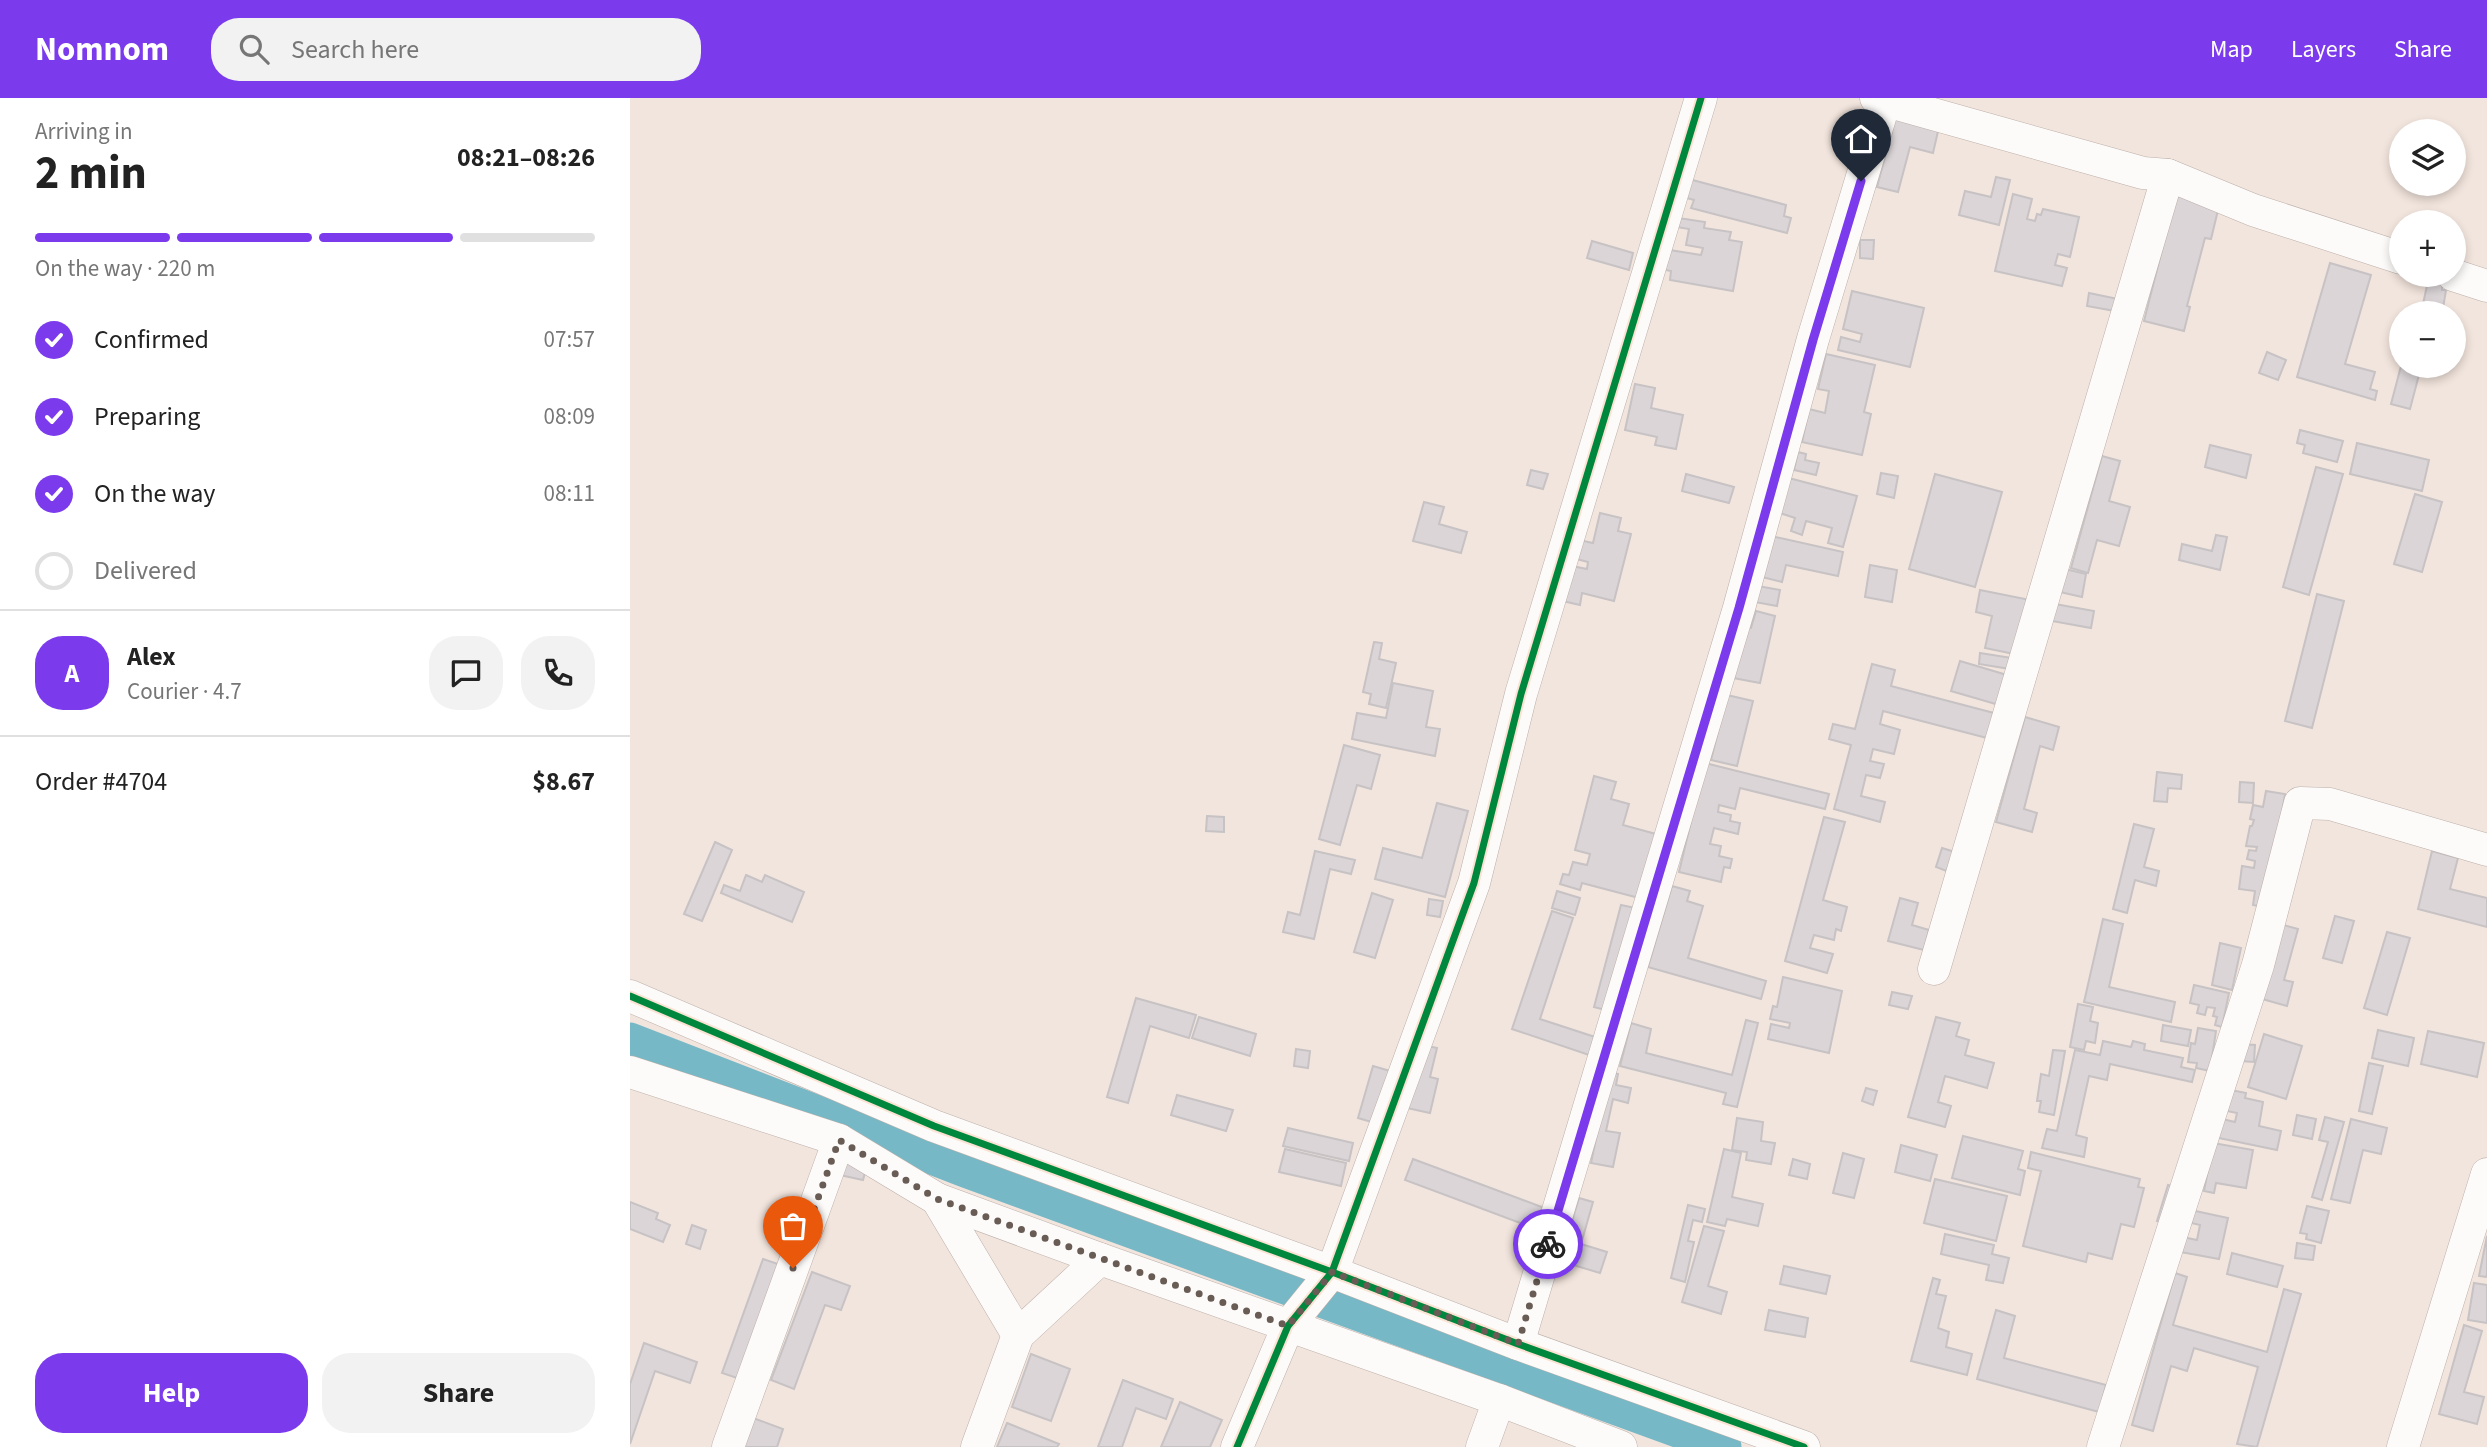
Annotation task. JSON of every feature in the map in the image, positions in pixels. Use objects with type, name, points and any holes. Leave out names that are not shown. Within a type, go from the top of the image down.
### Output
[{"type":"street","points":[[1237,1447],[1288,1326],[1332,1272],[1474,883],[1521,694],[1701,98]]},
{"type":"street","points":[[1518,1344],[1739,608],[1880,99],[2143,173],[2168,175],[2253,210],[2389,254]]},
{"type":"street","points":[[1934,969],[2168,175]]},
{"type":"street","points":[[2466,279],[2487,286]]},
{"type":"street","points":[[2102,1447],[2258,965],[2300,803],[2330,804],[2487,850]]},
{"type":"street","points":[[630,996],[934,1126],[1332,1272],[1518,1344],[1804,1447]]},
{"type":"street","points":[[631,1075],[839,1140],[937,1199],[1620,1447]]},
{"type":"street","points":[[728,1447],[839,1140]]},
{"type":"street","points":[[2403,1447],[2487,1174]]},
{"type":"street","points":[[937,1199],[1018,1335]]},
{"type":"street","points":[[977,1447],[1018,1335],[1100,1259]]},
{"type":"street","points":[[1482,1447],[1499,1401]]},
{"type":"building","points":[[1896,116],[1939,127],[1933,153],[1910,147],[1898,192],[1877,187]]},
{"type":"building","points":[[1996,177],[2010,180],[1999,225],[1959,215],[1965,191],[1991,197]]},
{"type":"building","points":[[1685,178],[1786,205],[1784,216],[1791,218],[1787,233],[1691,208],[1694,200],[1680,196]]},
{"type":"building","points":[[2013,194],[2032,199],[2027,219],[2035,221],[2037,214],[2041,215],[2043,209],[2079,217],[2070,257],[2058,254],[2055,265],[2067,268],[2062,286],[1995,271]]},
{"type":"building","points":[[2176,195],[2219,206],[2211,239],[2205,238],[2187,306],[2190,307],[2184,331],[2144,321]]},
{"type":"building","points":[[1672,217],[1705,222],[1704,228],[1731,232],[1729,240],[1742,242],[1733,291],[1670,280],[1671,271],[1660,269],[1663,249],[1701,255],[1703,248],[1686,245],[1689,229],[1671,226]]},
{"type":"building","points":[[1860,240],[1874,240],[1873,259],[1860,258]]},
{"type":"building","points":[[1592,241],[1633,253],[1629,270],[1587,258]]},
{"type":"building","points":[[2330,263],[2371,275],[2345,364],[2375,372],[2370,389],[2377,391],[2375,400],[2297,377]]},
{"type":"building","points":[[2427,287],[2442,287],[2442,290],[2446,290],[2444,301],[2424,301]]},
{"type":"building","points":[[1852,291],[1924,308],[1910,367],[1838,350],[1841,337],[1860,342],[1862,334],[1843,329]]},
{"type":"building","points":[[2089,293],[2118,299],[2115,311],[2087,306]]},
{"type":"building","points":[[2267,352],[2286,360],[2278,380],[2259,373]]},
{"type":"building","points":[[1826,354],[1875,365],[1864,412],[1871,414],[1862,455],[1802,442],[1809,409],[1825,413],[1829,391],[1818,389]]},
{"type":"building","points":[[2398,378],[2418,378],[2410,409],[2391,404]]},
{"type":"building","points":[[1635,384],[1655,388],[1651,408],[1683,415],[1676,449],[1655,445],[1657,437],[1625,430]]},
{"type":"building","points":[[2300,430],[2343,441],[2337,462],[2303,453],[2305,445],[2297,443]]},
{"type":"building","points":[[2357,443],[2429,460],[2422,491],[2350,474]]},
{"type":"building","points":[[2210,445],[2251,455],[2246,478],[2205,467]]},
{"type":"building","points":[[1798,452],[1806,454],[1805,460],[1819,463],[1816,475],[1794,470]]},
{"type":"building","points":[[2102,456],[2120,461],[2109,501],[2130,507],[2119,546],[2097,540],[2088,573],[2071,568]]},
{"type":"building","points":[[2316,467],[2343,474],[2309,595],[2283,587]]},
{"type":"building","points":[[1531,470],[1548,474],[1543,489],[1527,485]]},
{"type":"building","points":[[1881,473],[1898,476],[1894,498],[1877,494]]},
{"type":"building","points":[[1686,474],[1734,487],[1729,503],[1682,491]]},
{"type":"building","points":[[1935,474],[2002,492],[1975,587],[1909,569]]},
{"type":"building","points":[[1785,477],[1857,496],[1843,547],[1828,543],[1832,528],[1806,521],[1802,535],[1791,531],[1795,518],[1780,513]]},
{"type":"building","points":[[2415,494],[2442,502],[2422,572],[2394,564]]},
{"type":"building","points":[[1424,502],[1444,507],[1439,524],[1467,532],[1461,553],[1413,541]]},
{"type":"building","points":[[1600,513],[1621,518],[1618,531],[1631,534],[1614,601],[1582,593],[1580,605],[1558,600],[1567,565],[1587,569],[1588,562],[1569,557],[1574,539],[1593,543]]},
{"type":"building","points":[[2216,535],[2227,537],[2220,570],[2179,560],[2182,544],[2212,551]]},
{"type":"building","points":[[1771,536],[1843,552],[1838,576],[1786,565],[1782,582],[1762,577]]},
{"type":"building","points":[[1870,565],[1897,570],[1892,602],[1865,597]]},
{"type":"building","points":[[2065,569],[2086,574],[2082,597],[2060,592]]},
{"type":"building","points":[[1758,586],[1780,590],[1777,606],[1755,602]]},
{"type":"building","points":[[1980,590],[2030,600],[2019,655],[1985,648],[1992,616],[1976,612]]},
{"type":"building","points":[[2317,594],[2344,601],[2312,728],[2285,721]]},
{"type":"building","points":[[2055,604],[2094,611],[2091,628],[2052,621]]},
{"type":"building","points":[[1756,611],[1775,616],[1760,683],[1733,678],[1744,627],[1751,628]]},
{"type":"building","points":[[1374,642],[1382,643],[1379,659],[1396,663],[1386,708],[1369,704],[1371,694],[1363,692]]},
{"type":"building","points":[[1980,653],[2012,658],[2010,669],[1979,664]]},
{"type":"building","points":[[1960,661],[2007,675],[1999,705],[1951,691]]},
{"type":"building","points":[[1872,664],[1895,670],[1891,686],[1994,713],[1987,738],[1883,711],[1880,724],[1900,730],[1894,754],[1873,749],[1870,761],[1884,764],[1880,778],[1866,775],[1861,796],[1885,802],[1880,822],[1834,809],[1851,745],[1829,739],[1833,724],[1855,729]]},
{"type":"building","points":[[1393,683],[1433,691],[1426,727],[1440,729],[1435,756],[1352,739],[1357,713],[1386,718]]},
{"type":"building","points":[[1727,695],[1753,701],[1737,766],[1711,760]]},
{"type":"building","points":[[2025,717],[2059,727],[2053,750],[2040,746],[2024,809],[2037,813],[2032,832],[1996,822]]},
{"type":"building","points":[[1344,745],[1380,755],[1371,789],[1357,785],[1340,845],[1319,839]]},
{"type":"building","points":[[1705,763],[1829,794],[1825,809],[1740,788],[1735,809],[1719,805],[1718,812],[1731,815],[1730,821],[1740,823],[1738,834],[1714,828],[1710,844],[1721,846],[1719,856],[1732,859],[1730,868],[1724,867],[1721,882],[1679,872]]},
{"type":"building","points":[[2157,772],[2182,775],[2181,789],[2168,788],[2167,802],[2154,801]]},
{"type":"building","points":[[1594,776],[1616,782],[1611,799],[1629,804],[1623,825],[1656,834],[1639,898],[1582,883],[1580,890],[1560,884],[1563,874],[1569,875],[1573,862],[1587,865],[1590,854],[1575,850]]},
{"type":"building","points":[[2240,782],[2254,783],[2253,803],[2239,802]]},
{"type":"building","points":[[2266,791],[2285,794],[2267,908],[2253,905],[2255,891],[2239,889],[2242,866],[2254,868],[2255,861],[2247,859],[2249,850],[2256,851],[2257,847],[2246,846],[2254,820],[2250,819],[2253,805],[2263,807]]},
{"type":"building","points":[[1437,803],[1468,811],[1445,897],[1375,879],[1383,848],[1422,858]]},
{"type":"building","points":[[1207,816],[1224,817],[1224,832],[1206,831]]},
{"type":"building","points":[[1824,817],[1845,822],[1823,900],[1847,907],[1841,931],[1836,929],[1834,940],[1814,935],[1810,948],[1833,954],[1827,973],[1785,961]]},
{"type":"building","points":[[2134,824],[2154,829],[2144,867],[2159,871],[2156,886],[2135,880],[2127,913],[2113,909]]},
{"type":"building","points":[[715,842],[732,850],[702,921],[684,914]]},
{"type":"building","points":[[1942,848],[1955,852],[1949,872],[1936,867]]},
{"type":"building","points":[[1315,851],[1355,860],[1351,874],[1330,869],[1314,939],[1283,932],[1288,912],[1300,915]]},
{"type":"building","points":[[2432,851],[2458,858],[2450,889],[2487,898],[2487,927],[2418,909]]},
{"type":"building","points":[[746,875],[762,882],[765,875],[804,892],[792,922],[721,893],[724,885],[740,891]]},
{"type":"building","points":[[1672,886],[1690,891],[1687,901],[1703,906],[1688,958],[1766,981],[1761,999],[1648,967]]},
{"type":"building","points":[[1557,891],[1580,898],[1575,915],[1552,908]]},
{"type":"building","points":[[1372,893],[1393,900],[1375,958],[1354,952]]},
{"type":"building","points":[[1900,898],[1918,903],[1912,925],[1929,930],[1924,950],[1888,941]]},
{"type":"building","points":[[1429,899],[1443,901],[1440,917],[1427,915]]},
{"type":"building","points":[[1621,905],[1640,909],[1613,1012],[1594,1007]]},
{"type":"building","points":[[1552,911],[1573,918],[1540,1019],[1598,1038],[1592,1056],[1512,1029]]},
{"type":"building","points":[[2335,916],[2354,921],[2342,963],[2323,958]]},
{"type":"building","points":[[2103,919],[2123,924],[2109,987],[2175,1002],[2171,1022],[2084,1002]]},
{"type":"building","points":[[2276,923],[2298,929],[2284,980],[2293,982],[2287,1006],[2255,997]]},
{"type":"building","points":[[2387,932],[2410,938],[2387,1015],[2364,1008]]},
{"type":"building","points":[[2220,943],[2241,948],[2232,990],[2212,985]]},
{"type":"building","points":[[1783,977],[1842,991],[1829,1053],[1768,1039],[1771,1024],[1789,1028],[1790,1023],[1770,1019],[1773,1006],[1777,1007]]},
{"type":"building","points":[[2194,985],[2229,993],[2222,1027],[2215,1025],[2215,1008],[2207,1007],[2205,1015],[2197,1013],[2199,1005],[2190,1003]]},
{"type":"building","points":[[1892,992],[1912,996],[1908,1009],[1889,1005]]},
{"type":"building","points":[[1136,998],[1196,1015],[1189,1038],[1150,1026],[1128,1103],[1107,1097]]},
{"type":"building","points":[[2078,1004],[2093,1007],[2090,1021],[2098,1023],[2095,1043],[2086,1041],[2084,1050],[2070,1047]]},
{"type":"building","points":[[1199,1017],[1256,1034],[1250,1056],[1192,1038]]},
{"type":"building","points":[[1936,1017],[1960,1023],[1956,1036],[1969,1040],[1965,1055],[1994,1063],[1987,1088],[1945,1076],[1938,1102],[1951,1106],[1945,1127],[1908,1117]]},
{"type":"building","points":[[1746,1020],[1758,1023],[1737,1107],[1723,1104],[1726,1093],[1620,1066],[1631,1023],[1651,1029],[1646,1053],[1732,1075]]},
{"type":"building","points":[[2163,1025],[2191,1030],[2188,1046],[2161,1041]]},
{"type":"building","points":[[2198,1028],[2216,1031],[2210,1071],[2196,1068],[2197,1063],[2188,1062],[2191,1043],[2195,1044]]},
{"type":"building","points":[[2378,1030],[2414,1038],[2408,1066],[2372,1058]]},
{"type":"building","points":[[2428,1031],[2484,1043],[2477,1077],[2421,1064]]},
{"type":"building","points":[[2264,1034],[2302,1046],[2286,1099],[2248,1087]]},
{"type":"building","points":[[2103,1041],[2131,1047],[2133,1041],[2145,1044],[2144,1050],[2183,1058],[2181,1067],[2195,1070],[2192,1082],[2110,1064],[2107,1080],[2089,1076],[2076,1135],[2087,1138],[2084,1157],[2042,1148],[2047,1129],[2057,1131],[2075,1050],[2100,1055]]},
{"type":"building","points":[[2241,1044],[2255,1045],[2254,1062],[2240,1061]]},
{"type":"building","points":[[1423,1045],[1437,1048],[1430,1077],[1438,1079],[1430,1113],[1407,1108]]},
{"type":"building","points":[[1296,1049],[1310,1051],[1308,1068],[1294,1066]]},
{"type":"building","points":[[2053,1050],[2065,1051],[2054,1115],[2039,1112],[2041,1101],[2037,1101],[2041,1074],[2049,1076]]},
{"type":"building","points":[[2369,1063],[2383,1066],[2372,1114],[2359,1111]]},
{"type":"building","points":[[1373,1066],[1390,1071],[1375,1123],[1358,1118]]},
{"type":"building","points":[[1610,1072],[1618,1074],[1616,1085],[1631,1088],[1628,1103],[1613,1099],[1606,1131],[1620,1133],[1613,1167],[1591,1163]]},
{"type":"building","points":[[1866,1088],[1877,1091],[1873,1105],[1862,1101]]},
{"type":"building","points":[[2226,1089],[2246,1093],[2245,1098],[2263,1102],[2259,1126],[2281,1131],[2277,1150],[2214,1137],[2218,1118],[2235,1122],[2237,1113],[2222,1110]]},
{"type":"building","points":[[1177,1095],[1233,1110],[1226,1131],[1171,1115]]},
{"type":"building","points":[[2297,1115],[2316,1119],[2312,1139],[2293,1135]]},
{"type":"building","points":[[2325,1117],[2344,1122],[2322,1200],[2312,1197],[2328,1142],[2319,1140]]},
{"type":"building","points":[[1737,1118],[1763,1122],[1761,1141],[1775,1143],[1771,1164],[1746,1160],[1747,1152],[1732,1150]]},
{"type":"building","points":[[2351,1119],[2387,1128],[2381,1154],[2363,1150],[2350,1203],[2331,1199]]},
{"type":"building","points":[[1288,1128],[1353,1143],[1349,1161],[1283,1146]]},
{"type":"building","points":[[1963,1136],[2023,1151],[2018,1169],[2025,1171],[2020,1195],[1952,1178]]},
{"type":"building","points":[[2213,1143],[2253,1150],[2246,1188],[2216,1183],[2214,1193],[2204,1191]]},
{"type":"building","points":[[1901,1145],[1937,1155],[1930,1181],[1895,1172]]},
{"type":"building","points":[[1285,1149],[1346,1163],[1341,1186],[1279,1172]]},
{"type":"building","points":[[1724,1149],[1741,1153],[1732,1197],[1763,1204],[1758,1226],[1727,1219],[1725,1226],[1707,1222]]},
{"type":"building","points":[[2031,1152],[2140,1179],[2138,1187],[2144,1188],[2134,1227],[2121,1224],[2112,1259],[2088,1253],[2086,1262],[2023,1246],[2041,1171],[2028,1168]]},
{"type":"building","points":[[1843,1153],[1864,1159],[1854,1198],[1833,1193]]},
{"type":"building","points":[[838,1159],[867,1165],[863,1180],[835,1174]]},
{"type":"building","points":[[1413,1159],[1550,1210],[1539,1238],[1529,1234],[1531,1227],[1405,1180]]},
{"type":"building","points":[[1793,1159],[1810,1164],[1807,1179],[1789,1175]]},
{"type":"building","points":[[1935,1179],[2007,1196],[1996,1241],[1924,1223]]},
{"type":"building","points":[[2168,1185],[2179,1188],[2169,1224],[2157,1221]]},
{"type":"building","points":[[1579,1198],[1593,1202],[1581,1244],[1607,1252],[1600,1273],[1560,1261]]},
{"type":"building","points":[[630,1202],[658,1213],[656,1219],[670,1225],[663,1242],[630,1229]]},
{"type":"building","points":[[1688,1205],[1705,1209],[1702,1222],[1693,1220],[1688,1241],[1694,1242],[1685,1282],[1671,1278]]},
{"type":"building","points":[[2307,1206],[2329,1211],[2321,1243],[2306,1239],[2307,1234],[2300,1233]]},
{"type":"building","points":[[2186,1209],[2228,1218],[2219,1259],[2175,1251],[2178,1236],[2197,1240],[2200,1225],[2183,1221]]},
{"type":"building","points":[[692,1225],[706,1230],[700,1249],[686,1244]]},
{"type":"building","points":[[1704,1226],[1724,1231],[1708,1286],[1727,1292],[1721,1314],[1682,1302]]},
{"type":"building","points":[[1945,1234],[1994,1245],[1992,1254],[2009,1258],[2003,1283],[1986,1280],[1989,1265],[1941,1254]]},
{"type":"building","points":[[2487,1236],[2487,1275],[2486,1277],[2479,1276]]},
{"type":"building","points":[[2297,1243],[2315,1246],[2313,1260],[2295,1258]]},
{"type":"building","points":[[2232,1253],[2283,1266],[2277,1287],[2227,1274]]},
{"type":"building","points":[[763,1259],[781,1265],[740,1379],[722,1373]]},
{"type":"building","points":[[1784,1266],[1830,1276],[1826,1294],[1780,1284]]},
{"type":"building","points":[[812,1272],[850,1286],[841,1310],[825,1305],[794,1389],[771,1380]]},
{"type":"building","points":[[2175,1273],[2187,1277],[2173,1325],[2267,1352],[2284,1289],[2301,1294],[2257,1447],[2237,1444],[2258,1367],[2194,1348],[2187,1371],[2171,1366],[2153,1431],[2132,1425]]},
{"type":"building","points":[[1933,1278],[1940,1280],[1936,1294],[1946,1296],[1938,1328],[1949,1332],[1946,1347],[1972,1354],[1967,1375],[1911,1361]]},
{"type":"building","points":[[2474,1283],[2487,1285],[2487,1323],[2468,1320]]},
{"type":"building","points":[[1769,1310],[1808,1318],[1805,1337],[1765,1330]]},
{"type":"building","points":[[1996,1310],[2015,1316],[2004,1358],[2106,1385],[2099,1412],[1977,1379]]},
{"type":"building","points":[[2464,1325],[2482,1331],[2464,1392],[2484,1397],[2477,1424],[2439,1414]]},
{"type":"building","points":[[644,1343],[697,1362],[690,1383],[655,1371],[630,1444],[630,1384]]},
{"type":"building","points":[[1031,1354],[1070,1369],[1051,1421],[1012,1407]]},
{"type":"building","points":[[1123,1380],[1173,1399],[1166,1419],[1136,1408],[1122,1447],[1098,1447]]},
{"type":"building","points":[[1180,1402],[1222,1420],[1210,1447],[1161,1447]]},
{"type":"building","points":[[753,1418],[783,1429],[777,1447],[743,1447]]},
{"type":"building","points":[[1007,1423],[1059,1444],[1057,1447],[997,1447]]},
{"type":"waterway","points":[[630,1040],[965,1170],[1724,1447]]},
{"type":"cycle path","points":[[1237,1447],[1288,1326],[1332,1272],[1474,883],[1521,694],[1701,98]]},
{"type":"cycle path","points":[[630,996],[934,1126],[1332,1272],[1518,1344],[1804,1447]]},
{"type":"way so far","points":[[793,1268],[839,1140],[937,1199],[1288,1326],[1332,1272],[1518,1344],[1548,1244]]},
{"type":"route","points":[[1548,1244],[1739,608],[1813,340],[1861,181]]}]
